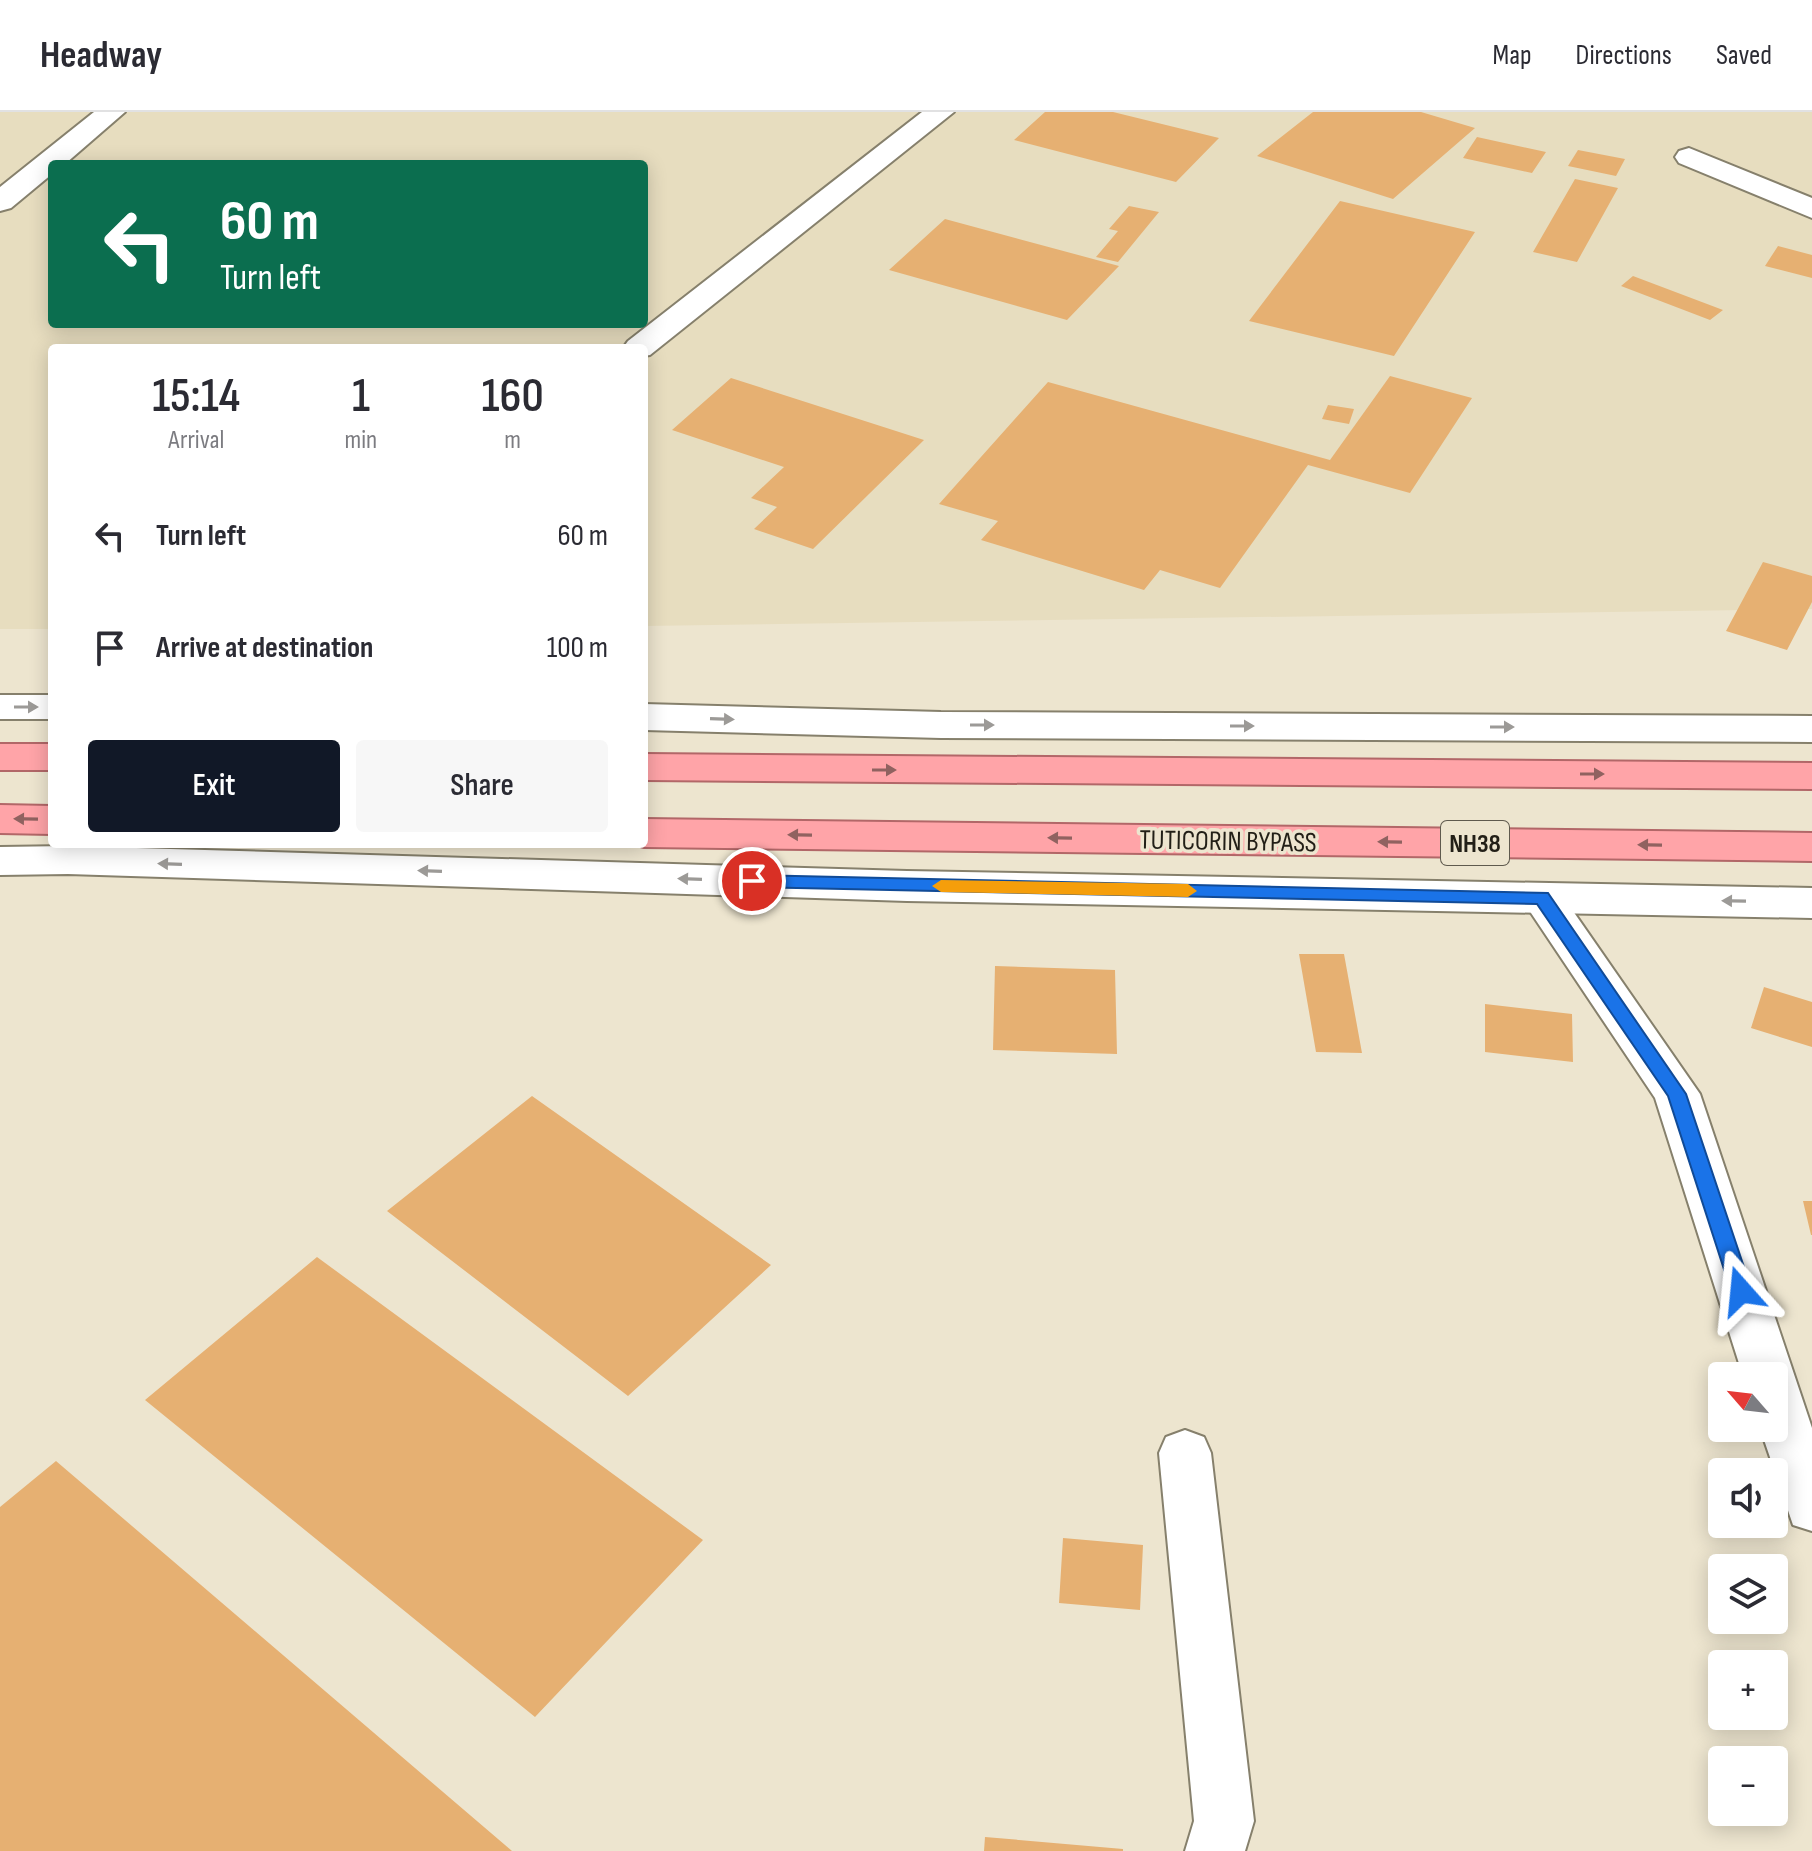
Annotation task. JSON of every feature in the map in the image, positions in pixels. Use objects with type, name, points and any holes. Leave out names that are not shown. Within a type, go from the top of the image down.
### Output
[{"type":"highway","points":[[0,757],[48,757]]},
{"type":"highway","points":[[648,767],[1812,776]]},
{"type":"highway","points":[[0,819],[48,820]]},
{"type":"highway","name":"TUTICORIN BYPASS","points":[[648,833],[1812,847]]},
{"type":"street","points":[[52,160],[111,112]]},
{"type":"street","points":[[644,344],[940,112]]},
{"type":"street","points":[[1689,157],[1812,209]]},
{"type":"street","points":[[0,202],[48,163]]},
{"type":"street","points":[[0,707],[48,707]]},
{"type":"street","points":[[648,717],[941,725],[1812,729]]},
{"type":"street","points":[[0,861],[68,860],[923,886],[1812,903]]},
{"type":"street","points":[[1542,898],[1677,1094],[1764,1362]]},
{"type":"street","points":[[1788,1435],[1812,1508]]},
{"type":"street","points":[[1185,1453],[1224,1821],[1215,1851]]},
{"type":"shaded area","points":[[0,112],[1812,112],[1812,609],[648,626],[648,344],[48,344],[48,629],[0,629]]},
{"type":"building","points":[[1045,112],[1113,112],[1219,138],[1176,182],[1014,140]]},
{"type":"building","points":[[1313,112],[1421,112],[1475,128],[1393,199],[1257,156]]},
{"type":"building","points":[[1477,137],[1546,152],[1532,173],[1463,158]]},
{"type":"building","points":[[1578,150],[1625,159],[1616,176],[1568,166]]},
{"type":"building","points":[[1575,179],[1618,188],[1577,262],[1533,252]]},
{"type":"building","points":[[1340,201],[1475,232],[1394,356],[1249,321]]},
{"type":"building","points":[[1129,206],[1159,212],[1118,262],[1096,257],[1118,231],[1109,229]]},
{"type":"building","points":[[945,219],[1119,266],[1067,320],[889,270]]},
{"type":"building","points":[[1778,246],[1812,255],[1812,278],[1765,266]]},
{"type":"building","points":[[1633,276],[1723,310],[1710,320],[1621,286]]},
{"type":"building","points":[[1390,376],[1472,398],[1410,493],[1308,465],[1220,588],[1160,570],[1144,590],[981,540],[998,521],[939,504],[1048,382],[1330,460]]},
{"type":"building","points":[[731,378],[924,440],[813,549],[754,529],[777,507],[751,498],[784,467],[672,430]]},
{"type":"building","points":[[1328,405],[1354,409],[1349,424],[1322,419]]},
{"type":"building","points":[[1763,562],[1812,576],[1812,602],[1787,650],[1726,631]]},
{"type":"building","points":[[1299,954],[1344,954],[1362,1053],[1316,1052]]},
{"type":"building","points":[[995,966],[1115,970],[1117,1054],[993,1050]]},
{"type":"building","points":[[1764,987],[1812,1002],[1812,1047],[1751,1028]]},
{"type":"building","points":[[1485,1004],[1572,1014],[1573,1062],[1485,1052]]},
{"type":"building","points":[[532,1096],[771,1265],[628,1396],[387,1211]]},
{"type":"building","points":[[1803,1201],[1812,1201],[1812,1235],[1811,1235]]},
{"type":"building","points":[[317,1257],[703,1540],[535,1717],[145,1400]]},
{"type":"building","points":[[56,1461],[512,1851],[0,1851],[0,1507]]},
{"type":"building","points":[[1063,1538],[1143,1545],[1140,1610],[1059,1603]]},
{"type":"building","points":[[985,1837],[1123,1849],[1123,1851],[984,1851]]},
{"type":"slow traffic","points":[[941,886],[1188,891]]},
{"type":"route","points":[[752,881],[1542,898],[1677,1094],[1741,1291]]}]
